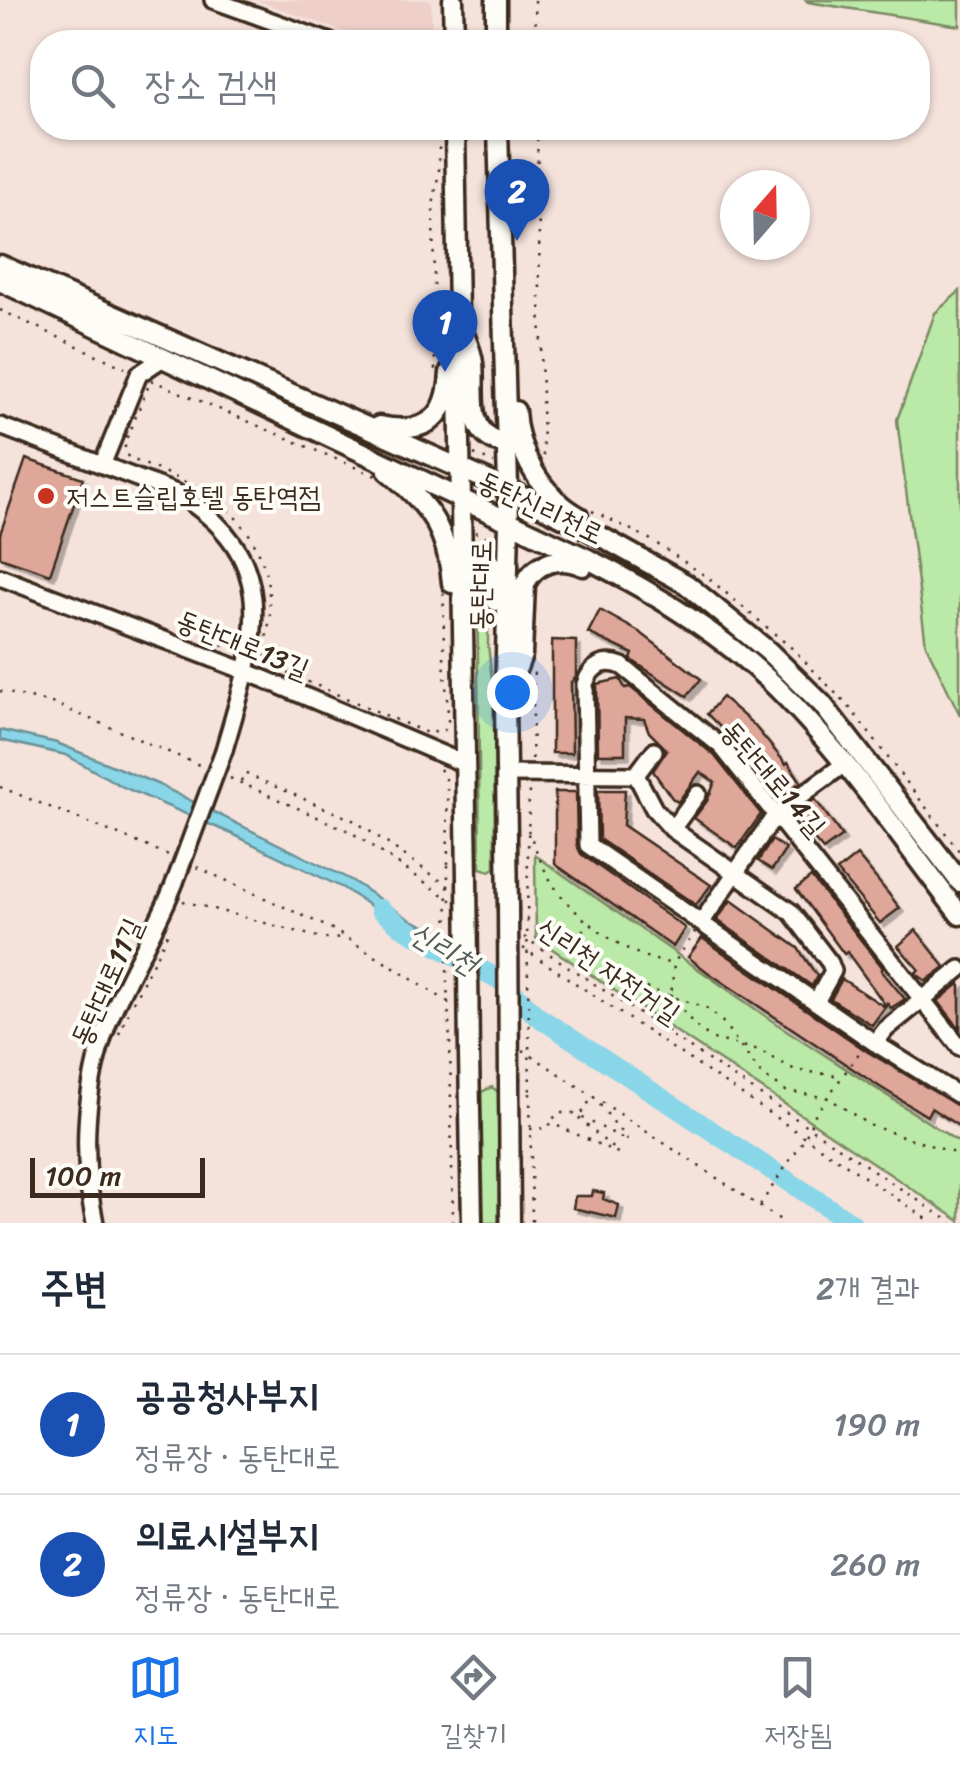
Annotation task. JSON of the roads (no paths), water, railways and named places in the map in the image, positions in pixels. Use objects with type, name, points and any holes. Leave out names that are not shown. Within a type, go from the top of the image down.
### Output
[{"type":"main road","points":[[453,0],[454,30]]},
{"type":"main road","points":[[496,0],[496,30]]},
{"type":"main road","name":"동탄대로","points":[[455,140],[465,764],[462,885],[472,1223]]},
{"type":"main road","name":"동탄대로","points":[[498,140],[509,522],[504,700],[510,1223]]},
{"type":"main road","name":"동탄신리천로","points":[[0,265],[507,489],[686,584],[768,650],[822,704],[960,882]]},
{"type":"main road","name":"동탄신리천로","points":[[0,281],[618,574],[678,610],[770,682],[803,715],[960,916]]},
{"type":"main road","points":[[356,421],[415,430],[428,424],[439,412],[449,388],[450,349],[458,318]]},
{"type":"main road","points":[[458,318],[473,358],[476,425],[486,438],[497,442],[504,438]]},
{"type":"main road","points":[[502,327],[513,376],[516,431],[540,482],[571,512],[612,535],[637,556]]},
{"type":"main road","points":[[365,452],[421,500],[441,527],[450,563],[464,691]]},
{"type":"main road","points":[[462,563],[475,557],[490,560],[496,571],[497,652],[504,700]]},
{"type":"main road","points":[[504,700],[522,656],[525,584],[539,566],[558,560],[572,561],[653,604],[678,610]]},
{"type":"street","points":[[213,0],[297,30]]},
{"type":"street","points":[[103,462],[138,374],[163,358]]},
{"type":"street","points":[[0,426],[103,462],[202,508],[244,558],[254,600],[252,645],[246,671]]},
{"type":"street","name":"동탄대로13길","points":[[0,577],[246,671],[465,764]]},
{"type":"street","name":"동탄대로14길","points":[[960,1046],[722,747],[614,663],[596,666],[586,684],[588,846],[875,1043],[960,1096]]},
{"type":"street","name":"동탄대로11길","points":[[95,1223],[87,1148],[94,1074],[109,1022],[175,882],[224,750],[246,671]]},
{"type":"street","points":[[636,775],[654,750]]},
{"type":"street","points":[[701,923],[776,814],[843,765]]},
{"type":"street","points":[[506,774],[636,775]]},
{"type":"street","points":[[636,775],[654,808],[672,830],[791,912],[830,963],[832,978],[816,1002]]},
{"type":"street","points":[[672,830],[698,794]]},
{"type":"street","points":[[875,1043],[886,1029],[960,969]]},
{"type":"water","points":[[0,730],[57,743],[157,784],[351,880],[409,919],[488,954],[486,965],[402,927],[343,888],[123,787],[66,755],[0,740]]},
{"type":"waterway","name":"신리천","points":[[380,909],[402,927],[500,980],[537,1016],[852,1223]]},
{"type":"place","name":"의료시설부지","points":[[517,241]]},
{"type":"place","name":"공공청사부지","points":[[445,372]]},
{"type":"place","name":"저스트슬립호텔 동탄역점","points":[[46,496]]}]
